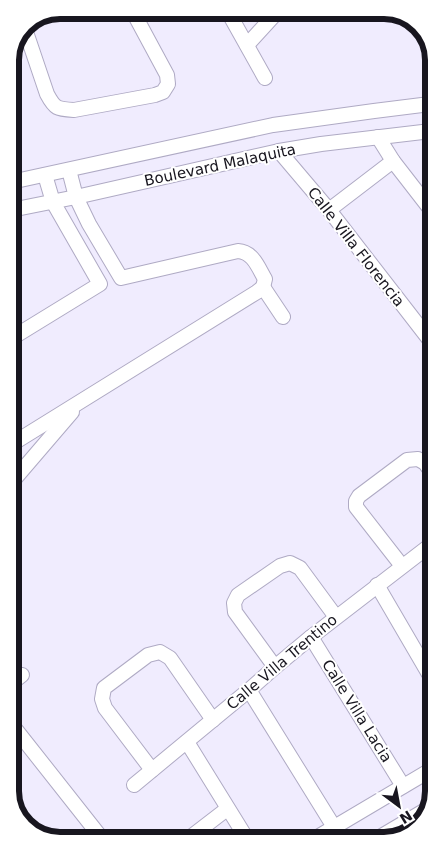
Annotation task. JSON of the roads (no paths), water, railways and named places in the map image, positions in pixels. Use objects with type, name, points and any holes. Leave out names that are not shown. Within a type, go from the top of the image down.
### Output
[{"type":"street","points":[[27,35],[47,94],[52,103],[60,110],[74,110],[163,92],[168,84],[167,75],[137,19]]},
{"type":"street","points":[[232,19],[265,78]]},
{"type":"street","points":[[247,45],[271,19]]},
{"type":"street","name":"Boulevard Malaquita","points":[[19,180],[273,125],[425,105]]},
{"type":"street","name":"Boulevard Malaquita","points":[[19,209],[279,151],[378,136],[425,132]]},
{"type":"street","points":[[378,136],[393,161],[425,202]]},
{"type":"street","name":"Calle Villa Florencia","points":[[279,151],[329,210],[425,334]]},
{"type":"street","points":[[329,210],[393,161]]},
{"type":"street","points":[[19,440],[258,292],[263,287],[265,279],[252,257],[245,252],[238,251],[121,278],[89,224],[76,197],[69,170]]},
{"type":"street","points":[[19,334],[100,284],[53,202],[45,175]]},
{"type":"street","points":[[263,287],[283,317]]},
{"type":"street","points":[[19,474],[80,402]]},
{"type":"street","points":[[402,566],[356,507],[356,501],[359,496],[406,460],[418,459],[425,463]]},
{"type":"street","name":"Calle Villa Trentino","points":[[134,784],[187,742],[311,637],[425,549]]},
{"type":"street","points":[[275,667],[235,612],[234,603],[238,595],[280,566],[290,563],[300,568],[336,617]]},
{"type":"street","points":[[377,585],[425,667]]},
{"type":"street","name":"Calle Villa Lacia","points":[[311,637],[403,786]]},
{"type":"street","points":[[152,770],[105,708],[102,699],[104,688],[148,655],[160,652],[170,658],[213,720]]},
{"type":"street","points":[[249,690],[334,826]]},
{"type":"street","points":[[19,732],[97,832]]},
{"type":"street","points":[[187,742],[243,832]]},
{"type":"street","points":[[325,832],[425,773]]},
{"type":"street","points":[[198,832],[228,809]]}]
